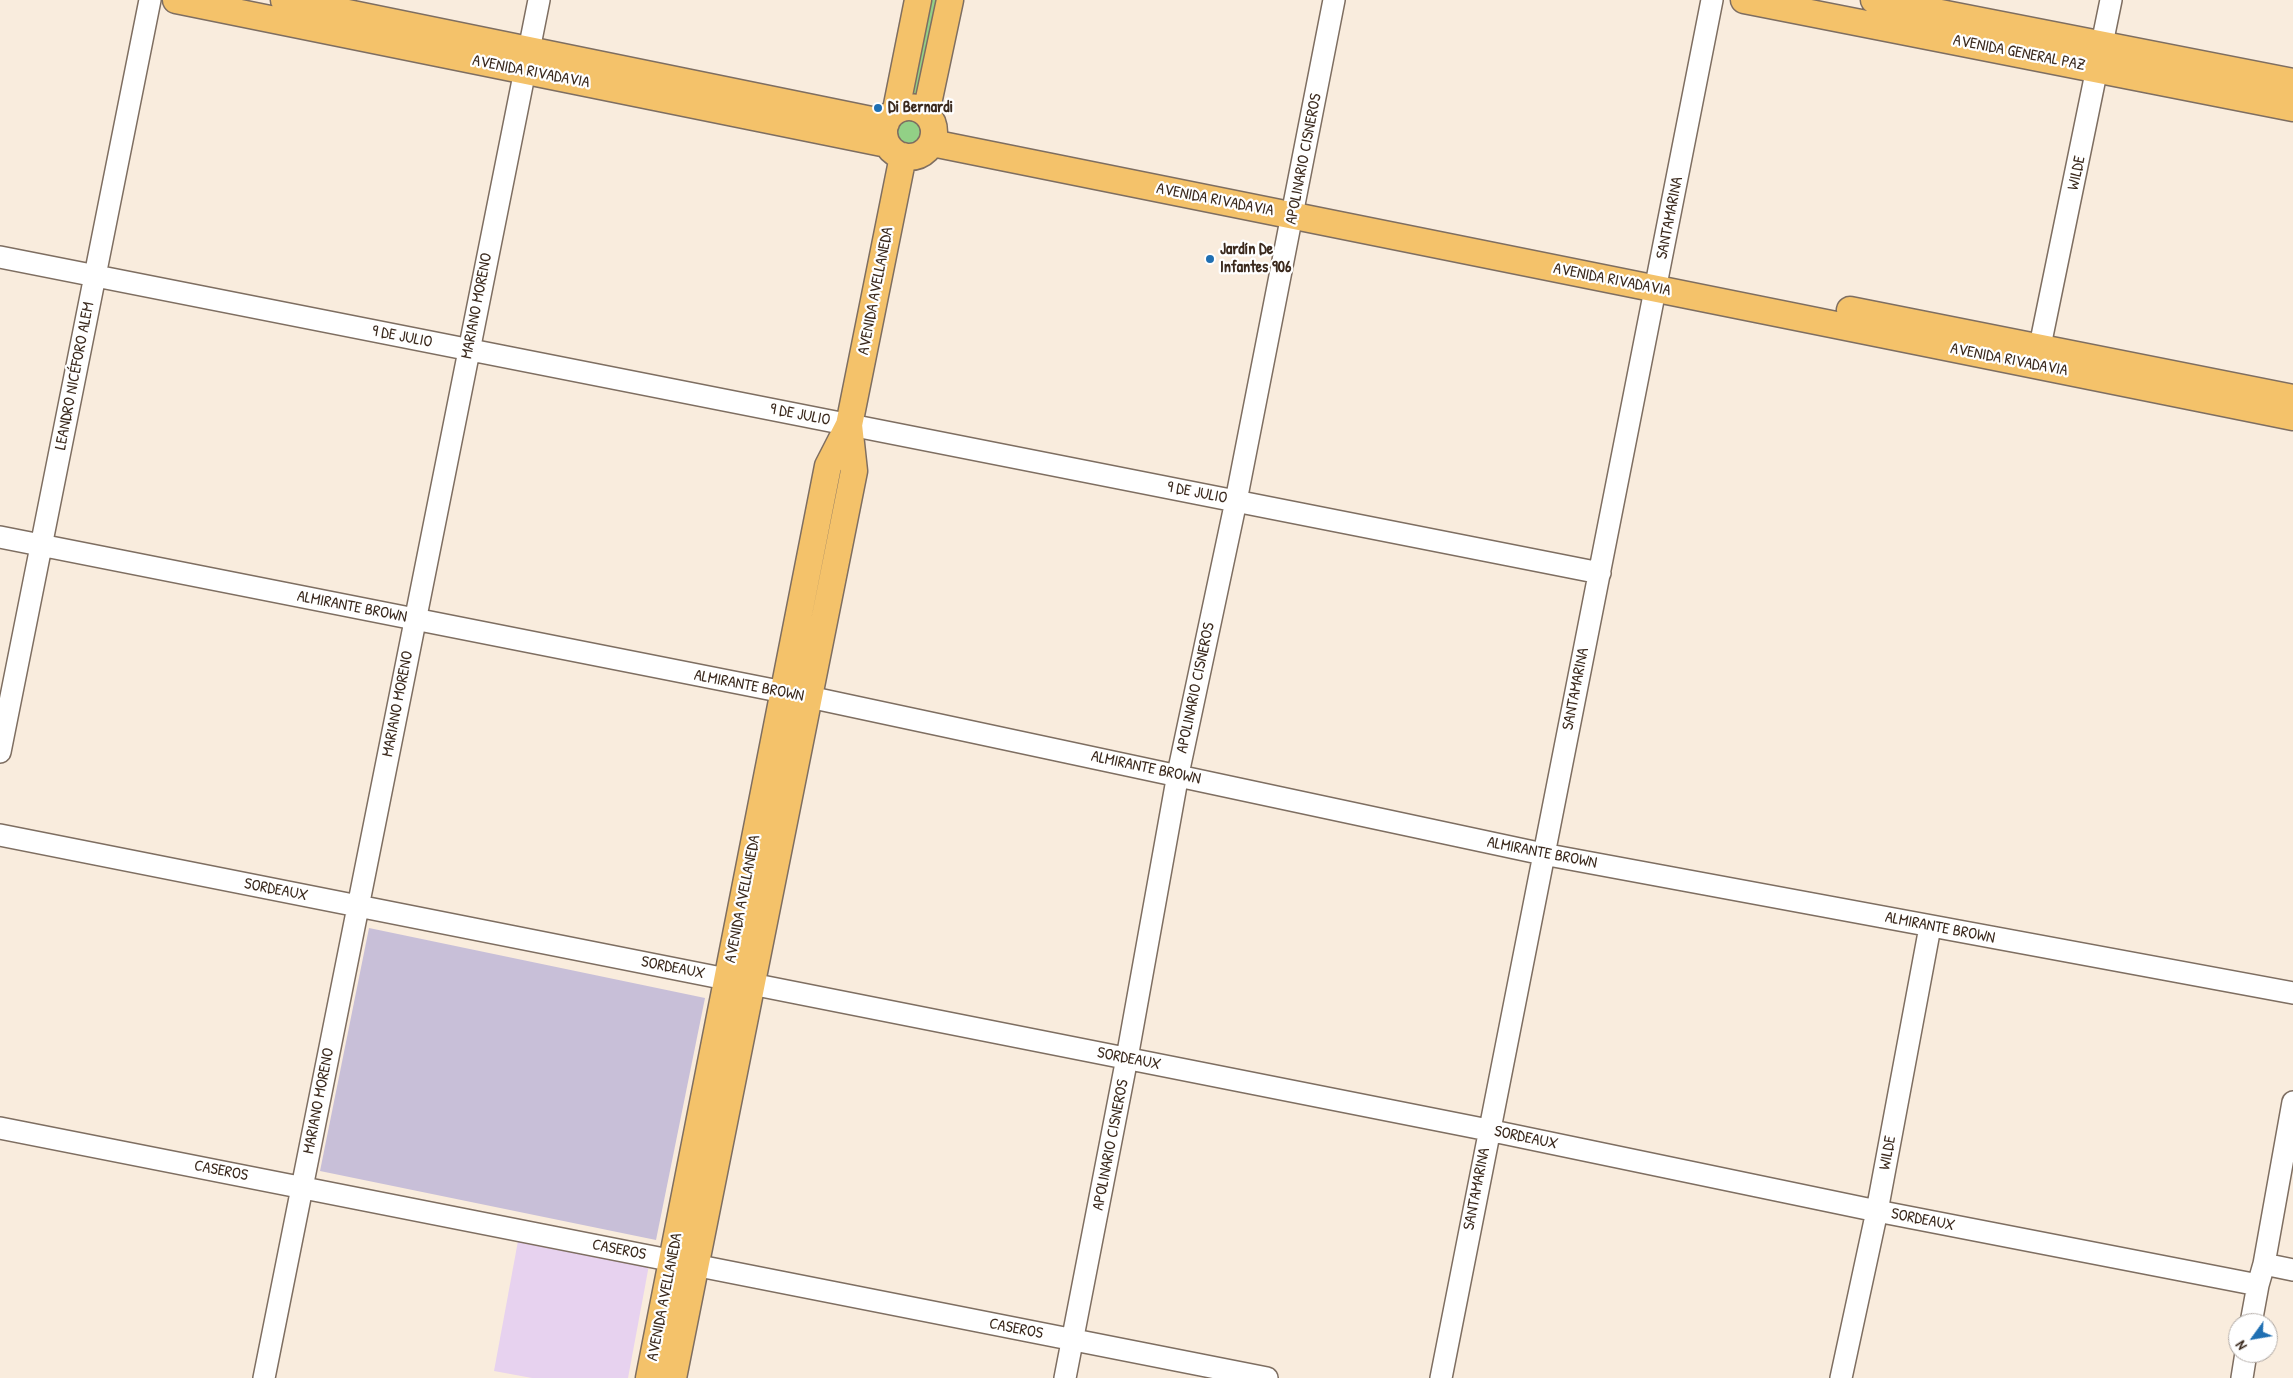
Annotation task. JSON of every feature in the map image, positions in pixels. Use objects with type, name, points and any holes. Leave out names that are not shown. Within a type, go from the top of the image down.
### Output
[{"type":"main road","name":"AVENIDA RIVADAVIA","points":[[176,0],[527,60],[893,133],[915,107],[931,128],[1294,209],[1658,281],[2293,417]]},
{"type":"main road","name":"AVENIDA RIVADAVIA","points":[[284,0],[527,60]]},
{"type":"main road","name":"AVENIDA AVELLANEDA","points":[[739,982],[809,697],[854,471],[849,425],[893,133],[918,0]]},
{"type":"main road","points":[[893,133],[919,155],[931,128],[950,0]]},
{"type":"main road","name":"AVENIDA GENERAL PAZ","points":[[1744,0],[2100,56],[2293,82]]},
{"type":"main road","name":"AVENIDA GENERAL PAZ","points":[[1874,0],[2100,56],[2293,108]]},
{"type":"main road","name":"AVENIDA RIVADAVIA","points":[[1658,281],[2040,346],[2293,398]]},
{"type":"main road","name":"AVENIDA AVELLANEDA","points":[[672,1378],[684,1263],[739,982],[783,692],[828,466],[849,425]]},
{"type":"main road","name":"AVENIDA AVELLANEDA","points":[[649,1378],[684,1263]]},
{"type":"street","name":"LEANDRO NICÉFORO ALEM","points":[[0,752],[150,0]]},
{"type":"street","name":"MARIANO MORENO","points":[[264,1378],[539,0]]},
{"type":"street","name":"APOLINARIO CISNEROS","points":[[1065,1378],[1128,1058],[1178,774],[1236,501],[1334,0]]},
{"type":"street","name":"SANTAMARINA","points":[[1441,1378],[1488,1130],[1658,281],[1712,0]]},
{"type":"street","name":"WILDE","points":[[2040,346],[2111,0]]},
{"type":"street","name":"9 DE JULIO","points":[[0,257],[1600,573]]},
{"type":"street","name":"ALMIRANTE BROWN","points":[[0,537],[809,697],[1178,774],[1543,854],[2293,994]]},
{"type":"street","name":"SORDEAUX","points":[[0,835],[1488,1130],[1877,1211],[2258,1285]]},
{"type":"street","name":"WILDE","points":[[1841,1378],[1877,1211],[1930,927]]},
{"type":"street","points":[[2253,1313],[2264,1264],[2293,1102]]},
{"type":"street","name":"CASEROS","points":[[0,1128],[1258,1377]]},
{"type":"street","points":[[2264,1264],[2293,1270]]},
{"type":"street","points":[[2242,1378],[2244,1363]]},
{"type":"shaded area","points":[[369,928],[705,998],[656,1240],[320,1171]]},
{"type":"shaded area","points":[[518,1241],[649,1265],[628,1378],[532,1378],[494,1371]]},
{"type":"green space","points":[[928,0],[938,0],[919,97],[909,95]]},
{"type":"green space","points":[[908,118],[918,121],[921,131],[918,141],[908,144],[898,141],[895,131],[898,121]]},
{"type":"place","name":"Di Bernardi","points":[[878,108]]},
{"type":"place","name":"Jardín De Infantes 906","points":[[1210,259]]}]
